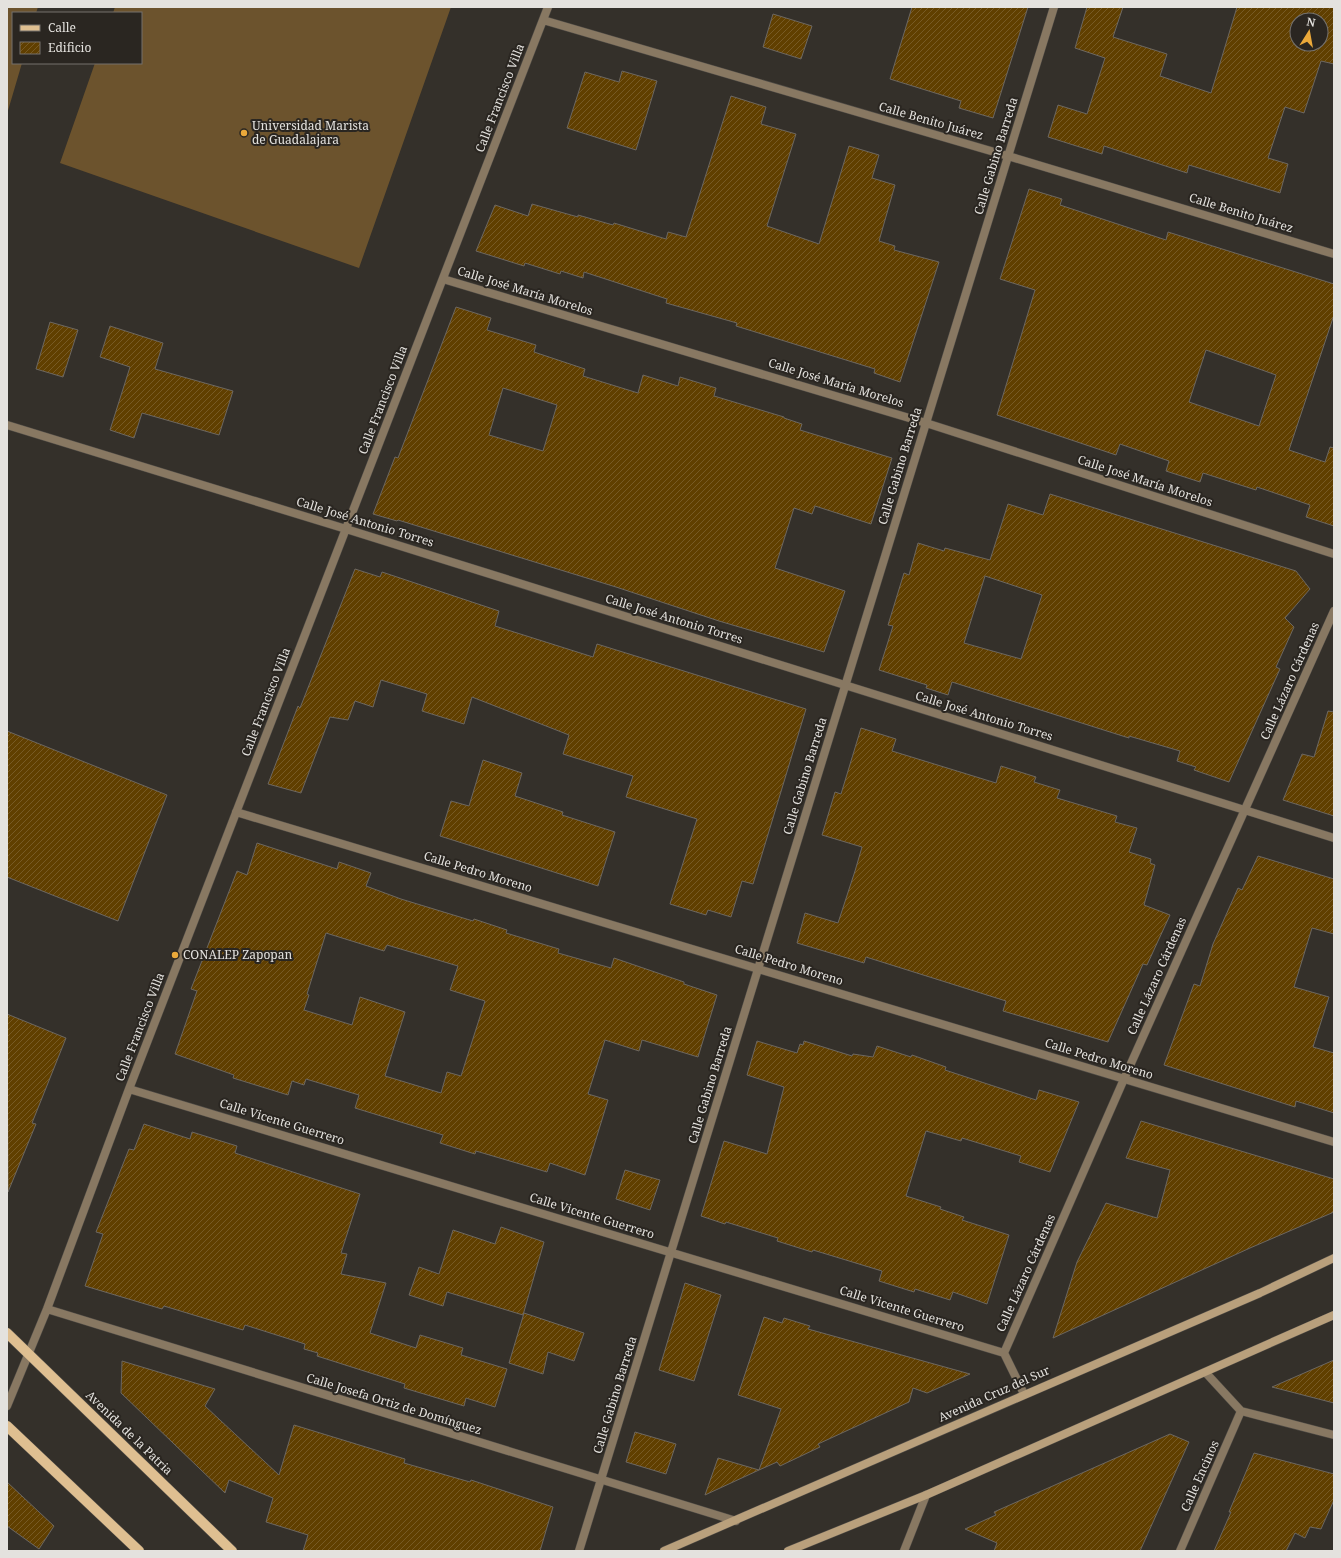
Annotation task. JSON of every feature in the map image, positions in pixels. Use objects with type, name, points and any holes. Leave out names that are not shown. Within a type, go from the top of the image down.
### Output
[{"type":"main road","name":"Avenida Cruz del Sur","points":[[664,1551],[1260,1293],[1334,1258]]},
{"type":"main road","points":[[788,1551],[926,1495],[1206,1373],[1334,1315]]},
{"type":"main road","name":"Avenida de la Patria","points":[[7,1333],[232,1551]]},
{"type":"main road","points":[[7,1426],[139,1551]]},
{"type":"street","name":"Calle Francisco Villa","points":[[7,1406],[47,1309],[129,1089],[548,7]]},
{"type":"street","name":"Calle Gabino Barreda","points":[[579,1551],[1054,7]]},
{"type":"street","name":"Calle Benito Juárez","points":[[543,20],[1008,156],[1334,254]]},
{"type":"street","name":"Calle José María Morelos","points":[[443,279],[926,423],[1334,554]]},
{"type":"street","name":"Calle José Antonio Torres","points":[[7,425],[346,528],[1334,838]]},
{"type":"street","name":"Calle Lázaro Cárdenas","points":[[1004,1353],[1124,1079],[1334,611]]},
{"type":"street","name":"Calle Pedro Moreno","points":[[236,812],[1334,1142]]},
{"type":"street","name":"Calle Vicente Guerrero","points":[[129,1089],[1004,1353]]},
{"type":"street","name":"Calle Josefa Ortiz de Domínguez","points":[[47,1309],[736,1521]]},
{"type":"street","points":[[1004,1353],[1024,1394]]},
{"type":"street","points":[[1206,1373],[1241,1411],[1334,1435]]},
{"type":"street","name":"Calle Encinos","points":[[1180,1551],[1241,1411]]},
{"type":"street","points":[[904,1551],[926,1495]]},
{"type":"shaded area","points":[[7,7],[38,7],[36,12],[12,12],[12,64],[22,64],[7,114]]},
{"type":"shaded area","points":[[115,7],[451,7],[359,268],[60,163],[95,64],[142,64],[142,12],[113,12]]},
{"type":"building","points":[[912,7],[1028,7],[993,118],[959,108],[961,101],[890,79]]},
{"type":"building","points":[[1087,7],[1123,7],[1113,37],[1167,54],[1160,76],[1211,93],[1237,7],[1334,7],[1334,64],[1321,61],[1304,113],[1285,107],[1268,158],[1288,164],[1280,193],[1189,165],[1187,173],[1104,146],[1102,154],[1048,137],[1058,105],[1087,114],[1105,58],[1075,48]]},
{"type":"building","points":[[773,14],[812,26],[801,59],[763,47]]},
{"type":"building","points":[[622,71],[657,81],[636,150],[567,128],[585,72],[619,82]]},
{"type":"building","points":[[731,96],[766,107],[761,124],[796,134],[767,226],[819,244],[849,146],[879,155],[872,178],[895,185],[879,241],[895,246],[894,250],[939,262],[900,382],[874,373],[875,369],[736,326],[737,323],[666,303],[667,299],[584,272],[583,278],[561,271],[560,274],[525,263],[524,266],[476,251],[495,205],[528,216],[532,204],[578,217],[578,215],[613,225],[614,223],[666,239],[668,232],[686,237]]},
{"type":"building","points":[[1029,189],[1062,199],[1060,205],[1166,240],[1168,232],[1334,284],[1334,315],[1289,450],[1325,462],[1330,447],[1334,448],[1334,526],[1306,517],[1310,505],[1257,487],[1256,490],[1203,473],[1200,482],[1166,471],[1169,461],[1120,444],[1116,455],[997,415],[1035,290],[1000,279]],"holes":[[[1206,350],[1276,375],[1259,426],[1189,402]]]},
{"type":"building","points":[[456,307],[491,318],[487,330],[536,345],[534,352],[585,369],[583,376],[638,393],[643,375],[678,386],[680,377],[716,388],[714,396],[784,417],[802,424],[800,430],[892,458],[871,524],[815,506],[812,514],[794,508],[775,568],[845,591],[824,652],[719,621],[616,587],[398,520],[397,521],[373,514],[395,457],[398,458]],"holes":[[[503,388],[557,405],[543,451],[489,435]]]},
{"type":"building","points":[[50,322],[78,330],[63,377],[36,369]]},
{"type":"building","points":[[110,326],[163,343],[155,369],[233,391],[219,435],[142,413],[134,438],[110,430],[130,367],[100,357]]},
{"type":"building","points":[[1050,494],[1296,571],[1310,589],[1285,618],[1294,627],[1276,667],[1280,669],[1229,782],[1194,770],[1196,767],[1177,761],[1180,751],[1129,736],[1129,738],[952,682],[948,695],[926,688],[927,685],[879,670],[893,626],[888,625],[904,573],[909,575],[918,543],[944,551],[945,548],[990,560],[1008,504],[1043,515]],"holes":[[[985,576],[1042,595],[1021,659],[964,643]]]},
{"type":"building","points":[[355,569],[380,577],[382,572],[499,611],[495,626],[593,657],[597,644],[806,709],[753,884],[742,881],[731,917],[708,910],[706,915],[670,904],[697,819],[626,797],[633,776],[563,754],[569,735],[472,697],[464,724],[422,711],[427,694],[381,680],[373,707],[355,701],[348,720],[330,717],[301,793],[268,784],[298,706],[300,708]]},
{"type":"building","points":[[1328,711],[1334,712],[1334,816],[1283,800],[1302,754],[1314,757]]},
{"type":"building","points":[[861,728],[896,739],[892,751],[996,783],[1001,766],[1036,777],[1034,782],[1060,790],[1057,798],[1117,816],[1115,822],[1137,828],[1129,852],[1151,859],[1150,863],[1155,865],[1144,905],[1170,915],[1147,965],[1143,964],[1108,1042],[1003,1011],[1006,1001],[866,957],[864,963],[797,943],[805,913],[838,923],[855,871],[862,847],[822,835],[835,792],[841,794]]},
{"type":"building","points":[[7,731],[167,795],[118,921],[7,877]]},
{"type":"building","points":[[483,760],[522,773],[515,796],[563,812],[562,815],[615,832],[598,886],[440,836],[451,801],[469,806]]},
{"type":"building","points":[[257,843],[337,869],[339,862],[371,873],[366,886],[401,899],[473,921],[474,919],[507,930],[506,933],[559,949],[558,953],[611,968],[614,958],[717,995],[698,1057],[642,1040],[639,1051],[605,1040],[588,1094],[608,1100],[585,1175],[550,1163],[547,1172],[476,1151],[475,1154],[440,1143],[443,1135],[355,1108],[359,1095],[306,1079],[304,1085],[292,1081],[288,1095],[233,1078],[234,1075],[175,1054],[197,991],[191,989],[237,871],[247,875]],"holes":[[[326,933],[384,951],[387,945],[458,966],[450,990],[485,1001],[461,1076],[447,1072],[441,1093],[385,1076],[405,1012],[360,997],[352,1025],[304,1010],[309,995],[307,994]]]},
{"type":"building","points":[[1258,856],[1334,879],[1334,934],[1312,928],[1294,987],[1329,997],[1313,1047],[1334,1053],[1334,1113],[1296,1101],[1295,1107],[1164,1065],[1194,984],[1200,986],[1213,944],[1238,888],[1242,890]]},
{"type":"building","points":[[7,1014],[66,1038],[32,1123],[36,1124],[8,1192]]},
{"type":"building","points":[[757,1041],[797,1053],[800,1044],[803,1045],[804,1041],[852,1056],[853,1054],[873,1057],[877,1046],[911,1057],[912,1055],[946,1067],[945,1070],[1036,1100],[1039,1090],[1079,1102],[1050,1172],[1019,1162],[1021,1156],[962,1138],[961,1141],[926,1131],[906,1196],[941,1207],[940,1209],[964,1217],[962,1220],[1009,1235],[987,1304],[953,1292],[950,1300],[915,1289],[914,1292],[879,1281],[882,1271],[813,1250],[812,1252],[777,1241],[778,1238],[701,1216],[724,1141],[767,1154],[784,1087],[747,1075]]},
{"type":"building","points":[[1141,1121],[1334,1179],[1334,1212],[1250,1248],[1053,1338],[1077,1262],[1106,1203],[1157,1218],[1170,1170],[1126,1158]]},
{"type":"building","points":[[144,1124],[190,1139],[192,1132],[237,1146],[235,1153],[360,1194],[341,1253],[347,1254],[341,1274],[386,1283],[370,1333],[416,1348],[420,1335],[463,1348],[461,1355],[507,1369],[495,1407],[466,1398],[464,1406],[404,1388],[405,1384],[317,1356],[318,1353],[304,1349],[305,1344],[245,1325],[243,1330],[164,1306],[162,1309],[85,1286],[103,1234],[96,1232],[129,1149],[134,1150]]},
{"type":"building","points":[[625,1170],[660,1180],[650,1210],[616,1199]]},
{"type":"building","points":[[501,1227],[544,1242],[523,1315],[447,1292],[443,1306],[409,1295],[419,1267],[439,1274],[453,1230],[495,1244]]},
{"type":"building","points":[[685,1283],[721,1295],[694,1381],[659,1370]]},
{"type":"building","points":[[524,1313],[584,1333],[574,1361],[548,1352],[543,1374],[509,1363]]},
{"type":"building","points":[[764,1317],[782,1323],[784,1318],[810,1326],[808,1329],[970,1374],[927,1393],[913,1388],[909,1402],[818,1444],[820,1447],[780,1466],[777,1462],[759,1470],[781,1409],[738,1395]]},
{"type":"building","points":[[1334,1360],[1334,1403],[1272,1387]]},
{"type":"building","points":[[122,1361],[215,1389],[205,1406],[279,1475],[294,1425],[405,1459],[404,1463],[470,1482],[471,1480],[553,1507],[540,1551],[303,1551],[308,1535],[266,1522],[273,1498],[229,1480],[225,1493],[121,1393]]},
{"type":"building","points":[[635,1432],[676,1444],[666,1474],[626,1462]]},
{"type":"building","points":[[1170,1434],[1189,1442],[1140,1551],[994,1551],[997,1543],[965,1529],[996,1515],[994,1512]]},
{"type":"building","points":[[1254,1453],[1334,1474],[1334,1500],[1321,1529],[1310,1527],[1305,1538],[1295,1533],[1286,1551],[1214,1551],[1231,1512],[1229,1512]]},
{"type":"building","points":[[718,1458],[759,1470],[705,1495]]},
{"type":"building","points":[[7,1482],[54,1526],[39,1549],[7,1526]]},
{"type":"place","name":"Universidad Marista de Guadalajara","points":[[244,133]]},
{"type":"place","name":"CONALEP Zapopan","points":[[175,955]]}]
